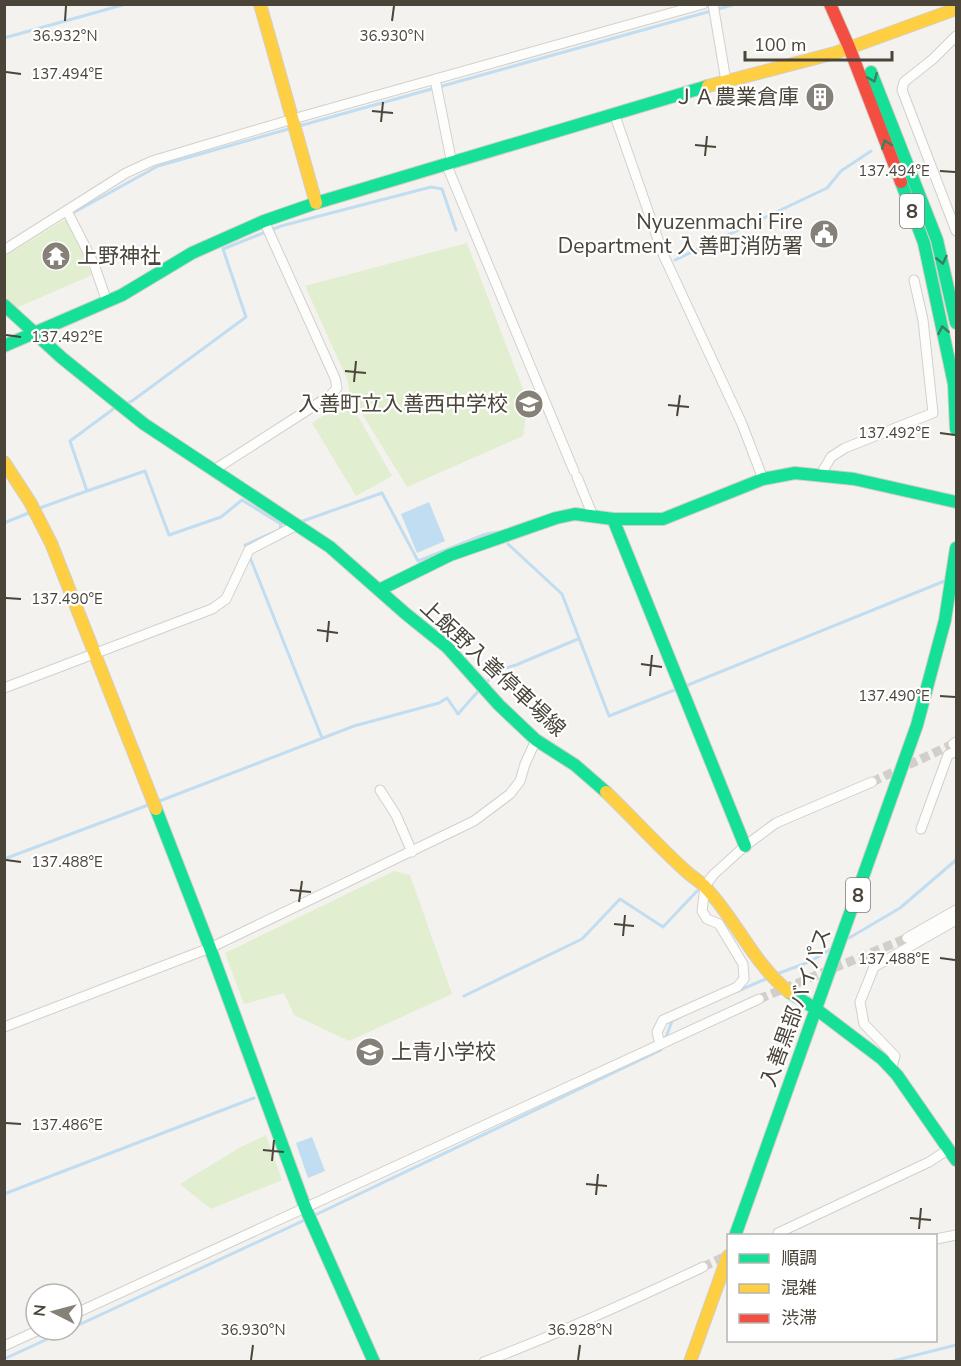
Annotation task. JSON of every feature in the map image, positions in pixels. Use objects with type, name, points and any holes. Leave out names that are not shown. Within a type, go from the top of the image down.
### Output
[{"type":"main road","points":[[260,4],[316,203]]},
{"type":"main road","name":"8","points":[[830,4],[855,46],[937,240],[957,323]]},
{"type":"main road","name":"8","points":[[842,4],[924,243],[954,384],[957,429]]},
{"type":"main road","points":[[4,346],[122,295],[192,253],[264,221],[316,203],[615,116],[726,81],[855,46],[957,9]]},
{"type":"main road","name":"上飯野入善停車場線","points":[[4,305],[35,334],[144,424],[330,547],[447,647],[499,705],[536,740],[575,765],[598,784],[674,859],[705,886],[734,922],[753,954],[773,980],[870,1048],[891,1069],[957,1160]]},
{"type":"main road","points":[[4,462],[30,502],[51,543],[210,948],[305,1207],[374,1362]]},
{"type":"main road","points":[[379,590],[450,555],[547,521],[575,514],[613,519],[663,519],[763,479],[795,473],[854,479],[957,502]]},
{"type":"main road","points":[[613,519],[745,846]]},
{"type":"main road","name":"入善黒部バイパス","points":[[736,1234],[926,702],[952,595],[957,548]]},
{"type":"main road","points":[[690,1362],[727,1261]]},
{"type":"street","points":[[713,4],[726,81]]},
{"type":"street","points":[[4,250],[126,173],[152,161],[292,119],[702,5]]},
{"type":"street","points":[[956,224],[902,90],[904,82],[957,36]]},
{"type":"street","points":[[435,79],[450,165],[593,516]]},
{"type":"street","points":[[615,116],[663,254],[742,424],[763,479]]},
{"type":"street","points":[[67,211],[94,264],[107,302]]},
{"type":"street","points":[[214,470],[331,395],[337,388],[335,378],[264,221]]},
{"type":"street","points":[[821,474],[831,457],[844,448],[933,413],[923,320],[914,280]]},
{"type":"street","points":[[4,688],[212,609],[226,599],[249,550],[297,525]]},
{"type":"street","points":[[4,1027],[210,948],[474,821],[510,794],[520,782],[536,740]]},
{"type":"street","points":[[921,829],[948,755],[955,746]]},
{"type":"street","points":[[660,1044],[657,1032],[663,1020],[736,987],[744,979],[743,964],[719,924],[707,919],[702,911],[705,886],[712,874],[776,824],[872,782]]},
{"type":"street","points":[[380,790],[396,815],[412,852]]},
{"type":"street","points":[[907,938],[957,910]]},
{"type":"street","points":[[891,1069],[895,1056],[864,1024],[860,1002],[874,967],[957,920]]},
{"type":"street","points":[[84,1308],[759,999]]},
{"type":"street","points":[[778,1233],[929,1162],[949,1149]]},
{"type":"street","points":[[937,1239],[957,1235]]},
{"type":"street","points":[[484,1362],[609,1310],[703,1267]]},
{"type":"street","points":[[4,1346],[24,1337]]},
{"type":"green space","points":[[66,219],[92,275],[14,309],[5,299],[5,256]]},
{"type":"green space","points":[[467,243],[528,402],[523,436],[407,487],[350,394],[347,379],[305,286]]},
{"type":"green space","points":[[348,399],[392,476],[356,496],[312,423]]},
{"type":"green space","points":[[394,871],[410,875],[452,994],[349,1041],[294,1015],[284,993],[244,1004],[225,953]]},
{"type":"green space","points":[[266,1135],[282,1180],[211,1209],[180,1184],[239,1148]]},
{"type":"water","points":[[429,502],[445,541],[417,553],[401,514]]},
{"type":"water","points":[[312,1137],[325,1171],[308,1178],[296,1143]]},
{"type":"waterway","points":[[4,38],[126,4]]},
{"type":"waterway","points":[[299,126],[736,4]]},
{"type":"waterway","points":[[71,214],[158,166],[292,128]]},
{"type":"waterway","points":[[675,260],[827,188],[841,171],[871,151]]},
{"type":"waterway","points":[[125,404],[246,317],[223,249],[281,226],[431,187],[442,189],[456,230]]},
{"type":"waterway","points":[[37,509],[87,491],[70,441],[116,407]]},
{"type":"waterway","points":[[87,491],[145,471],[169,535],[221,517],[242,500],[281,524],[280,530]]},
{"type":"waterway","points":[[300,522],[382,493],[418,561],[486,534],[499,532]]},
{"type":"waterway","points":[[4,523],[31,512]]},
{"type":"waterway","points":[[247,549],[245,545],[274,532]]},
{"type":"waterway","points":[[508,544],[562,594],[609,716],[677,689]]},
{"type":"waterway","points":[[249,555],[322,738]]},
{"type":"waterway","points":[[683,687],[947,580]]},
{"type":"waterway","points":[[486,683],[502,669],[578,639]]},
{"type":"waterway","points":[[157,802],[354,726],[439,703],[447,698],[458,714],[481,688]]},
{"type":"waterway","points":[[4,859],[151,804]]},
{"type":"waterway","points":[[849,938],[900,908],[956,860]]},
{"type":"waterway","points":[[464,996],[582,939],[620,899],[663,927],[697,891]]},
{"type":"waterway","points":[[774,975],[809,962],[833,948]]},
{"type":"waterway","points":[[738,991],[768,978]]},
{"type":"waterway","points":[[665,1040],[672,1021],[680,1017]]},
{"type":"waterway","points":[[313,1216],[661,1050],[662,1046]]},
{"type":"waterway","points":[[4,1194],[254,1098]]},
{"type":"waterway","points":[[84,1322],[307,1219]]},
{"type":"waterway","points":[[4,1359],[41,1342]]},
{"type":"waterway","points":[[889,1362],[956,1345]]},
{"type":"tunnel","points":[[872,782],[953,744]]},
{"type":"tunnel","points":[[759,999],[907,938]]},
{"type":"tunnel","points":[[703,1267],[727,1255]]},
{"type":"traffic: fast","points":[[871,72],[937,240],[956,323]]},
{"type":"traffic: fast","points":[[4,346],[122,295],[192,253],[264,221],[316,203],[708,86]]},
{"type":"traffic: fast","points":[[901,182],[924,243],[954,384],[956,429]]},
{"type":"traffic: fast","points":[[4,305],[62,358],[144,424],[330,547],[447,647],[499,705],[536,740],[575,765],[606,792]]},
{"type":"traffic: fast","points":[[379,590],[450,555],[556,518],[575,514],[613,519],[663,519],[763,479],[795,473],[854,479],[956,502]]},
{"type":"traffic: fast","points":[[613,519],[745,846]]},
{"type":"traffic: fast","points":[[736,1234],[917,725],[945,620],[956,548]]},
{"type":"traffic: fast","points":[[156,809],[210,948],[305,1207],[374,1362]]},
{"type":"traffic: fast","points":[[789,992],[816,1009],[882,1059],[897,1075],[956,1160]]},
{"type":"traffic: slow","points":[[260,4],[316,203]]},
{"type":"traffic: slow","points":[[708,86],[835,53],[956,9]]},
{"type":"traffic: slow","points":[[4,462],[30,502],[51,543],[156,809]]},
{"type":"traffic: slow","points":[[606,792],[704,886],[765,968],[789,992]]},
{"type":"traffic: slow","points":[[690,1362],[727,1259]]},
{"type":"traffic: jam","points":[[830,4],[901,182]]},
{"type":"place","name":"ＪＡ農業倉庫","points":[[820,97]]},
{"type":"place","name":"Nyuzenmachi Fire Department 入善町消防署","points":[[824,234]]},
{"type":"place","name":"上野神社","points":[[56,256]]},
{"type":"place","name":"入善町立入善西中学校","points":[[529,404]]},
{"type":"place","name":"上青小学校","points":[[370,1052]]}]
